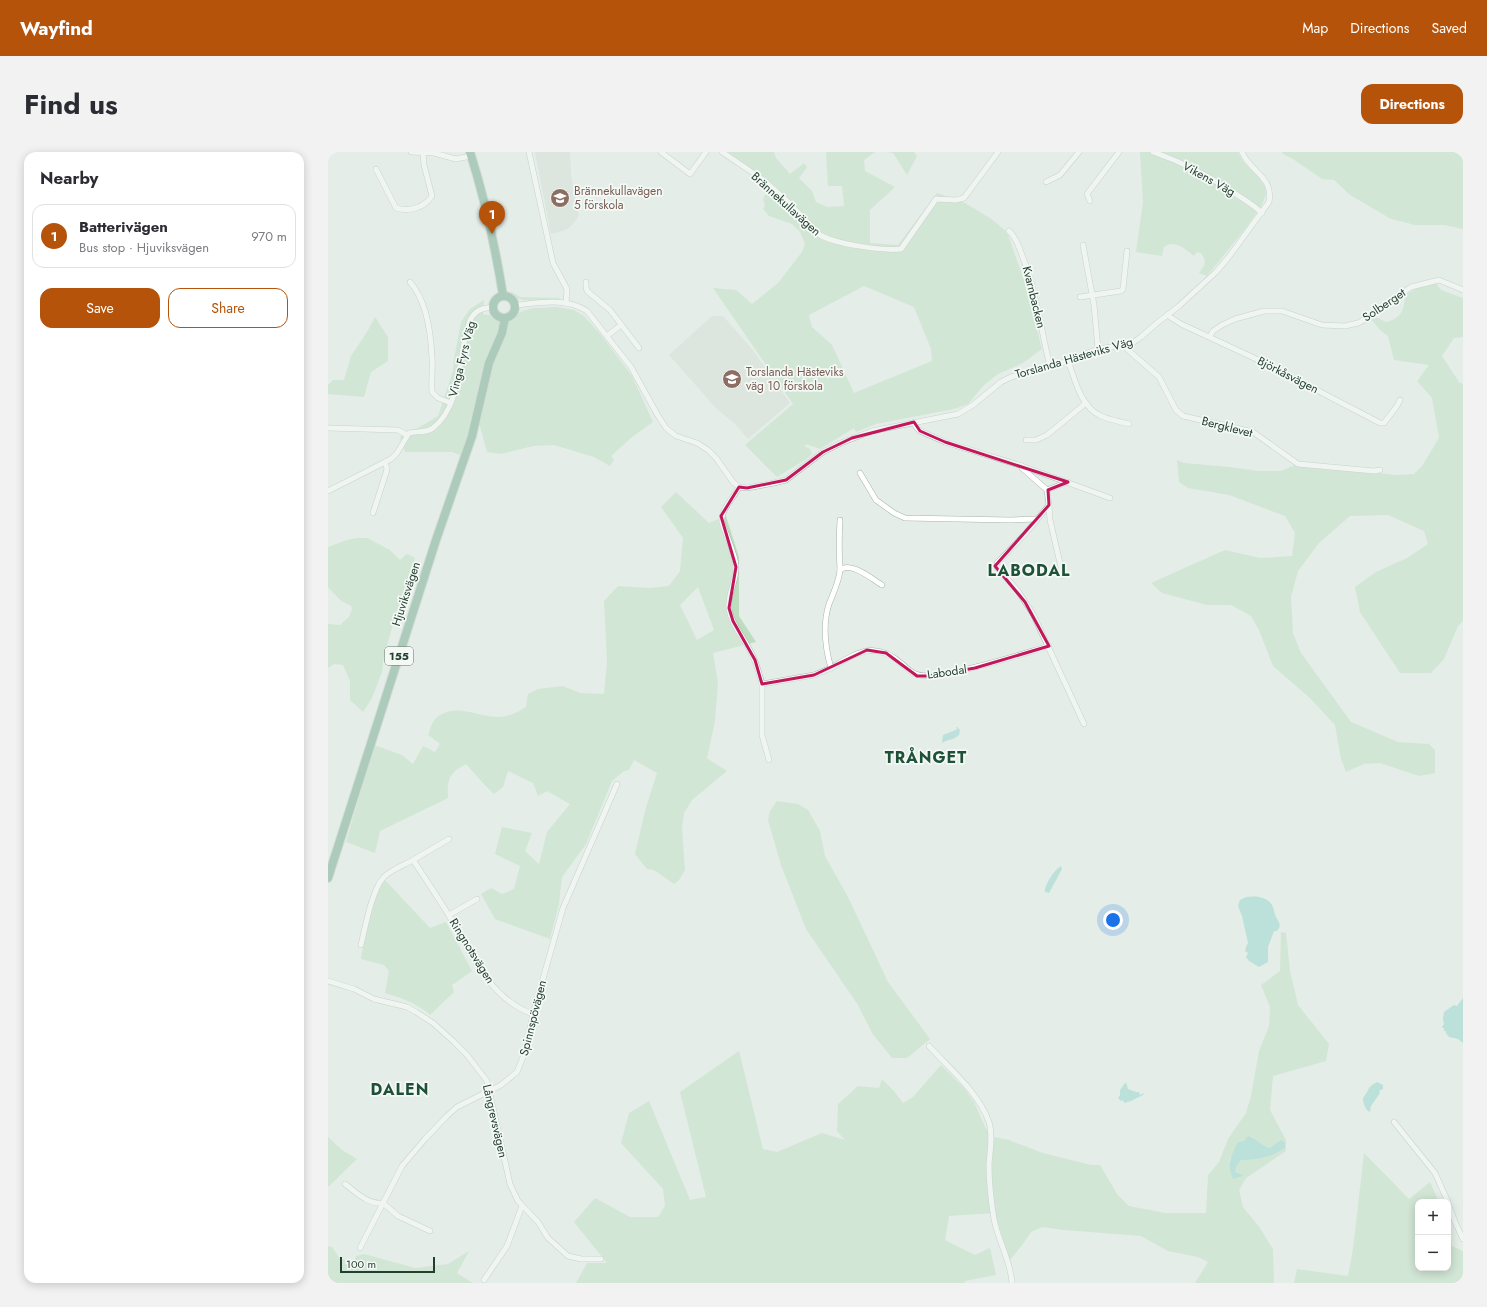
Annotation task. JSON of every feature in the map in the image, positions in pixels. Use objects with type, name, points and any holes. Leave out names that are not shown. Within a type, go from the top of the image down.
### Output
[{"type":"main road","points":[[470,154],[488,214],[503,295]]},
{"type":"main road","points":[[503,295],[511,298],[516,306]]},
{"type":"main road","points":[[503,295],[496,299],[493,307],[497,316],[505,318]]},
{"type":"main road","name":"Hjuviksvägen","points":[[328,878],[436,540],[472,436],[489,363],[502,333],[505,318],[513,314],[516,306]]},
{"type":"street","points":[[411,152],[437,153],[456,159],[470,154]]},
{"type":"street","points":[[529,152],[552,263],[567,289],[566,303]]},
{"type":"street","points":[[661,152],[690,174],[706,152]]},
{"type":"street","name":"Brännekullavägen","points":[[722,152],[762,179],[786,200],[820,235],[827,239],[852,245],[893,250],[901,249],[936,199],[958,200],[964,198],[998,152]]},
{"type":"street","points":[[1046,182],[1060,175],[1079,152]]},
{"type":"street","points":[[1090,201],[1087,194],[1118,152]]},
{"type":"street","name":"Vikens Väg","points":[[1153,152],[1183,164],[1216,181],[1262,213]]},
{"type":"street","name":"Torslanda Hästeviks Väg","points":[[739,487],[747,488],[781,482],[792,476],[823,452],[872,431],[958,414],[973,405],[1001,382],[1020,374],[1050,367],[1098,349],[1131,344],[1194,293],[1216,272],[1269,202],[1270,190],[1268,184],[1242,152]]},
{"type":"street","points":[[376,169],[396,208],[410,210],[417,208],[432,196],[424,165],[423,153]]},
{"type":"street","name":"Kvarnbacken","points":[[1009,231],[1018,244],[1028,269],[1038,306],[1050,367]]},
{"type":"street","points":[[1083,245],[1092,295],[1098,349]]},
{"type":"street","points":[[1080,297],[1121,291],[1123,289],[1127,251]]},
{"type":"street","name":"Solberget","points":[[1210,336],[1212,331],[1222,325],[1236,319],[1264,311],[1282,311],[1325,326],[1350,325],[1369,317],[1411,287],[1439,280],[1447,282],[1463,290]]},
{"type":"street","points":[[410,282],[416,288],[428,328],[432,357],[432,392],[438,398],[451,403]]},
{"type":"street","points":[[586,282],[587,291],[606,306],[622,324],[639,348]]},
{"type":"street","points":[[516,306],[566,303],[577,305],[587,311],[631,368],[656,414],[666,428],[676,436],[708,450],[716,458],[733,482],[739,487],[734,498],[721,516],[736,567],[730,590],[729,608],[733,621],[755,660],[762,684],[762,728],[769,760]]},
{"type":"street","name":"Vinga Fyrs Väg","points":[[407,435],[411,432],[432,429],[444,415],[456,391],[465,339],[470,320],[476,312],[493,307]]},
{"type":"street","name":"Björkåsvägen","points":[[1167,315],[1181,324],[1210,336],[1380,423],[1384,423],[1400,400]]},
{"type":"street","points":[[607,336],[622,324]]},
{"type":"street","name":"Bergklevet","points":[[1126,345],[1127,349],[1159,377],[1176,410],[1184,416],[1253,432],[1298,464],[1337,469],[1380,470]]},
{"type":"street","points":[[1068,361],[1079,392],[1086,403],[1099,415],[1129,424]]},
{"type":"street","points":[[1026,440],[1036,440],[1047,435],[1086,403]]},
{"type":"street","points":[[914,422],[920,431],[945,442],[1022,466],[1110,498]]},
{"type":"street","points":[[328,428],[398,430],[407,435],[397,453],[391,459],[328,492]]},
{"type":"street","points":[[373,513],[386,473],[387,468],[385,462]]},
{"type":"street","points":[[1022,466],[1022,468],[1047,490],[1050,520],[1063,576]]},
{"type":"street","points":[[860,473],[876,500],[894,513],[905,518],[1010,520],[1037,518]]},
{"type":"street","points":[[1047,490],[1068,482]]},
{"type":"street","points":[[1049,505],[1026,533],[997,563],[997,567],[1018,591],[1025,602],[1049,646],[1084,724]]},
{"type":"street","points":[[831,668],[826,649],[825,622],[828,606],[840,570],[838,556],[840,520]]},
{"type":"street","points":[[840,570],[843,568],[852,567],[882,585]]},
{"type":"street","name":"Labodal","points":[[762,684],[814,675],[867,650],[874,650],[891,655],[917,676],[929,676],[983,666],[1049,646]]},
{"type":"street","name":"Spinnspövägen","points":[[360,1248],[402,1166],[447,1116],[464,1103],[490,1092],[508,1081],[517,1072],[525,1052],[563,908],[617,784]]},
{"type":"street","points":[[361,945],[372,900],[384,876],[449,839]]},
{"type":"street","name":"Ringnotsvägen","points":[[413,860],[449,915],[463,941],[486,977],[498,991],[517,1007],[534,1014]]},
{"type":"street","name":"Ringnotsvägen","points":[[449,915],[477,898]]},
{"type":"street","name":"Långrevsvägen","points":[[328,981],[353,989],[374,999],[407,1007],[424,1016],[467,1055],[487,1081],[510,1184],[518,1201],[538,1222],[548,1238],[568,1256],[581,1259],[601,1259]]},
{"type":"street","points":[[929,1046],[958,1075],[970,1090],[989,1122],[989,1166],[994,1218],[997,1235],[1010,1268],[1012,1283]]},
{"type":"street","points":[[1394,1122],[1435,1173],[1447,1199]]},
{"type":"street","points":[[345,1184],[371,1202],[378,1204],[383,1203],[398,1216],[430,1231]]},
{"type":"street","points":[[484,1280],[507,1246],[522,1206]]},
{"type":"street","points":[[1451,1211],[1463,1239]]},
{"type":"highlighted area","points":[[914,422],[920,431],[945,442],[1068,482],[1048,490],[1049,505],[995,566],[1025,602],[1049,646],[975,668],[929,676],[917,676],[886,653],[867,650],[814,675],[762,684],[755,660],[733,621],[729,608],[736,567],[721,516],[739,487],[747,488],[786,480],[823,452],[852,438]]},
{"type":"shaded area","name":"Brännekullavägen 5 förskola","points":[[535,152],[570,152],[571,175],[579,215],[574,223],[566,230],[551,234]]},
{"type":"shaded area","name":"Torslanda Hästeviks väg 10 förskola","points":[[712,316],[723,316],[752,349],[790,403],[748,439],[735,424],[716,408],[669,355]]},
{"type":"green space","points":[[728,152],[774,152],[776,158],[790,174],[804,163],[807,167],[799,178],[812,191],[816,202],[827,207],[844,206],[842,186],[828,186],[826,152],[875,152],[864,160],[865,171],[895,187],[870,210],[870,243],[898,245],[937,193],[965,203],[990,218],[1007,232],[1025,283],[1042,349],[1023,363],[998,374],[984,385],[968,404],[954,409],[876,424],[856,432],[854,428],[820,449],[806,444],[805,447],[809,448],[812,453],[808,458],[777,477],[745,445],[793,404],[713,288],[736,290],[752,304],[778,283],[802,252],[805,244],[800,232],[792,224],[769,216],[763,209],[765,205],[763,199],[765,195],[779,190]],"holes":[[[864,286],[914,307],[931,349],[932,361],[854,393],[832,345],[812,327],[809,315]]]},
{"type":"green space","points":[[888,152],[914,152],[917,156],[907,175],[893,153]]},
{"type":"green space","points":[[1140,152],[1238,152],[1243,161],[1259,178],[1265,187],[1266,194],[1262,205],[1245,229],[1207,276],[1199,273],[1203,268],[1204,263],[1201,253],[1197,252],[1194,256],[1176,244],[1164,247],[1162,256],[1136,252],[1143,202]]},
{"type":"green space","points":[[1282,152],[1463,152],[1463,229],[1444,225],[1415,225],[1391,219],[1350,195],[1334,180],[1322,179]]},
{"type":"green space","points":[[1435,282],[1441,290],[1463,298],[1463,337],[1454,338],[1442,356],[1459,382],[1463,384],[1463,621],[1458,626],[1444,659],[1431,673],[1400,673],[1360,612],[1355,587],[1376,572],[1407,558],[1428,544],[1424,531],[1388,515],[1350,516],[1319,543],[1298,571],[1291,597],[1293,633],[1301,653],[1351,722],[1398,742],[1429,744],[1435,750],[1435,773],[1419,776],[1380,763],[1364,764],[1346,772],[1341,759],[1335,725],[1310,698],[1273,666],[1259,630],[1251,616],[1231,605],[1207,605],[1162,593],[1151,583],[1225,550],[1260,558],[1292,556],[1295,533],[1285,516],[1229,495],[1188,488],[1179,482],[1177,460],[1184,463],[1258,471],[1281,471],[1295,465],[1320,469],[1397,475],[1414,474],[1422,466],[1439,438],[1432,398],[1417,381],[1429,365],[1394,360],[1388,336],[1381,331],[1370,318],[1376,317],[1386,322],[1396,318],[1403,309],[1406,295],[1415,289]]},
{"type":"green space","points":[[510,291],[520,297],[560,298],[531,301],[517,298],[512,295]]},
{"type":"green space","points":[[484,300],[483,314],[489,315],[495,320],[512,319],[520,312],[533,308],[557,307],[574,310],[584,316],[601,335],[632,376],[653,422],[632,437],[611,456],[614,460],[610,466],[594,457],[554,445],[533,446],[501,454],[487,452],[479,423],[468,458],[452,452],[405,452],[400,437],[438,416],[453,371],[461,322],[470,309]]},
{"type":"green space","points":[[375,317],[388,337],[388,361],[371,372],[364,397],[328,394],[328,385],[333,380],[344,380],[351,356]]},
{"type":"green space","points":[[676,492],[709,523],[726,516],[739,557],[739,616],[756,642],[713,653],[718,683],[715,721],[707,758],[727,771],[692,800],[684,813],[682,829],[685,870],[679,880],[674,884],[654,870],[647,869],[635,854],[645,811],[657,773],[634,760],[629,770],[624,771],[612,781],[586,844],[562,877],[559,904],[550,939],[495,919],[481,894],[491,888],[502,894],[514,889],[520,866],[495,854],[502,827],[532,833],[525,851],[539,864],[547,832],[570,804],[547,791],[538,796],[533,783],[508,771],[503,787],[494,794],[466,764],[456,770],[450,777],[448,798],[380,831],[375,853],[346,842],[374,745],[402,755],[413,764],[423,746],[435,752],[440,744],[428,735],[436,718],[444,713],[459,710],[492,717],[507,716],[526,707],[528,694],[538,689],[562,686],[581,693],[604,694],[607,662],[604,601],[618,586],[650,588],[669,586],[680,571],[683,538],[661,507]],"holes":[[[698,587],[714,630],[697,640],[680,605]]]},
{"type":"green space","points":[[357,538],[367,538],[390,550],[400,560],[407,554],[415,558],[391,631],[383,661],[382,672],[372,698],[363,712],[350,700],[350,681],[343,665],[334,664],[328,668],[328,624],[340,625],[349,617],[352,609],[351,606],[340,600],[328,587],[328,547]]},
{"type":"green space","points":[[777,801],[798,804],[808,810],[820,831],[825,856],[849,899],[888,982],[930,1039],[907,1058],[892,1058],[872,1033],[858,1005],[806,929],[781,865],[768,820],[770,811]]},
{"type":"green space","points":[[384,879],[430,928],[446,922],[472,971],[452,985],[454,992],[430,1015],[414,1004],[385,993],[389,971],[384,965],[361,959],[366,929],[375,895]]},
{"type":"green space","points":[[1281,932],[1286,933],[1290,971],[1298,1005],[1329,1044],[1326,1061],[1273,1076],[1270,1110],[1286,1140],[1286,1151],[1246,1178],[1239,1190],[1243,1207],[1260,1228],[1273,1249],[1274,1283],[1195,1283],[1208,1262],[1198,1257],[1168,1251],[1141,1236],[1042,1227],[1031,1232],[1010,1260],[1000,1233],[995,1213],[949,1216],[945,1240],[975,1255],[990,1248],[996,1275],[965,1281],[964,1283],[576,1283],[587,1263],[607,1263],[574,1222],[595,1198],[630,1217],[658,1217],[665,1206],[663,1189],[621,1143],[629,1113],[649,1101],[690,1200],[706,1197],[680,1092],[739,1051],[763,1149],[777,1152],[822,1133],[845,1140],[837,1131],[838,1104],[858,1086],[879,1088],[882,1079],[903,1103],[913,1097],[941,1065],[964,1088],[974,1102],[986,1129],[994,1137],[1009,1140],[1043,1153],[1091,1165],[1100,1165],[1117,1194],[1129,1206],[1165,1213],[1206,1213],[1208,1175],[1219,1162],[1228,1139],[1246,1113],[1251,1096],[1259,1051],[1269,1026],[1270,1007],[1261,985],[1280,971]],"holes":[[[1251,1136],[1262,1146],[1270,1149],[1268,1156],[1241,1160],[1235,1167],[1235,1172],[1243,1175],[1235,1178],[1229,1160],[1236,1149]]]},
{"type":"green space","points":[[328,1137],[342,1150],[357,1159],[328,1187]]},
{"type":"green space","points":[[1364,1153],[1409,1199],[1430,1182],[1438,1199],[1415,1199],[1415,1271],[1451,1271],[1451,1242],[1452,1246],[1463,1251],[1463,1283],[1294,1283],[1297,1269],[1348,1276],[1353,1249]]},
{"type":"green space","points":[[328,1246],[332,1247],[340,1259],[354,1261],[356,1256],[364,1254],[415,1268],[448,1264],[469,1251],[457,1273],[473,1283],[328,1283]]},
{"type":"water","points":[[956,727],[960,730],[959,735],[942,743],[943,735],[956,730]]},
{"type":"water","points":[[1061,866],[1062,869],[1049,893],[1045,892],[1046,885],[1050,878]]},
{"type":"water","points":[[1246,897],[1260,897],[1270,902],[1280,924],[1277,931],[1274,931],[1268,947],[1268,962],[1259,967],[1249,961],[1246,957],[1248,953],[1245,951],[1248,943],[1242,916],[1238,906],[1240,900]]},
{"type":"water","points":[[1463,998],[1463,1043],[1458,1039],[1449,1037],[1442,1027],[1444,1024],[1444,1012],[1454,1005],[1457,1006]]},
{"type":"water","points":[[1126,1082],[1128,1089],[1139,1092],[1140,1095],[1144,1093],[1143,1095],[1124,1103],[1123,1100],[1121,1101],[1118,1098],[1120,1095],[1120,1090]]},
{"type":"water","points":[[1377,1082],[1383,1085],[1383,1089],[1379,1091],[1380,1093],[1371,1106],[1370,1112],[1367,1110],[1363,1102],[1363,1098],[1370,1088]]},
{"type":"water","points":[[1248,1136],[1270,1148],[1281,1140],[1285,1143],[1285,1147],[1271,1156],[1258,1159],[1241,1160],[1236,1167],[1235,1172],[1243,1176],[1233,1179],[1230,1169],[1231,1156],[1238,1142],[1244,1141]]},
{"type":"place","name":"Brännekullavägen 5 förskola","points":[[560,198]]},
{"type":"place","name":"Batterivägen","points":[[492,234]]},
{"type":"place","name":"Torslanda Hästeviks väg 10 förskola","points":[[732,379]]},
{"type":"district","name":"LABODAL","points":[[1029,570]]},
{"type":"district","name":"TRÅNGET","points":[[926,757]]},
{"type":"district","name":"DALEN","points":[[400,1089]]}]
